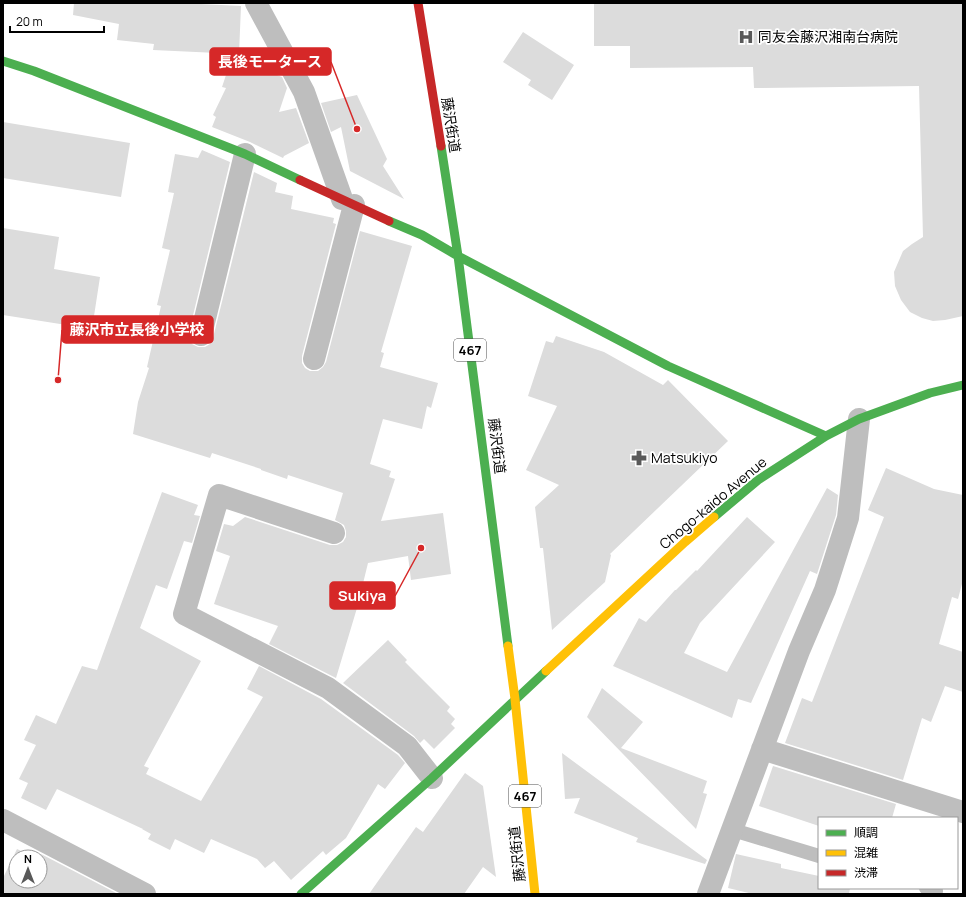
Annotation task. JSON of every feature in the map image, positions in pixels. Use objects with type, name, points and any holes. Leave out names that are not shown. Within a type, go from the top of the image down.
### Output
[{"type":"main road","name":"藤沢街道","points":[[418,3],[458,256],[515,699],[535,894]]},
{"type":"main road","points":[[3,61],[70,85],[245,154],[422,235],[458,256],[668,366],[826,436]]},
{"type":"main road","name":"Chogo-kaido Avenue","points":[[301,894],[432,778],[685,542],[758,480],[826,436],[859,419],[930,393],[963,385]]},
{"type":"street","points":[[256,3],[304,92],[348,202],[314,359]]},
{"type":"street","points":[[201,335],[245,154]]},
{"type":"street","points":[[708,894],[799,651],[825,590],[848,518],[859,419]]},
{"type":"street","points":[[334,533],[219,495],[184,614],[328,688],[407,746],[432,778]]},
{"type":"street","points":[[762,748],[957,813]]},
{"type":"street","points":[[3,820],[145,894]]},
{"type":"lane","points":[[732,830],[818,856]]},
{"type":"building","points":[[74,3],[181,3],[241,6],[239,54],[153,50],[154,44],[117,40],[119,24],[73,15]]},
{"type":"building","points":[[594,3],[963,3],[963,316],[933,321],[922,318],[910,312],[901,300],[895,286],[894,272],[903,251],[923,237],[919,86],[754,88],[753,67],[630,68],[630,46],[594,46]]},
{"type":"building","points":[[523,32],[574,65],[552,100],[528,85],[531,80],[503,62]]},
{"type":"building","points":[[232,57],[266,68],[266,71],[282,77],[287,88],[279,112],[296,108],[309,143],[284,156],[283,158],[250,142],[212,127],[216,117],[213,115],[226,88],[222,87]]},
{"type":"building","points":[[357,95],[387,159],[383,166],[404,199],[350,171],[341,127],[331,132],[321,103]]},
{"type":"building","points":[[3,122],[130,143],[121,197],[3,178]]},
{"type":"building","points":[[202,150],[230,162],[189,332],[189,339],[192,344],[198,347],[205,347],[210,344],[213,338],[254,172],[277,183],[275,192],[293,196],[291,209],[334,218],[333,223],[336,224],[302,356],[302,363],[305,368],[310,371],[318,371],[326,362],[360,231],[412,246],[381,352],[384,353],[380,367],[438,383],[431,408],[427,406],[422,429],[383,419],[370,464],[391,471],[389,477],[395,479],[381,521],[443,513],[451,574],[411,580],[408,556],[368,563],[357,608],[336,678],[269,644],[278,626],[214,604],[230,556],[216,551],[224,524],[233,526],[245,517],[330,545],[337,545],[343,542],[346,537],[344,525],[335,520],[343,493],[288,475],[287,479],[212,453],[210,458],[133,434],[138,402],[149,368],[147,367],[161,306],[157,305],[170,250],[162,248],[174,193],[168,192],[175,154],[198,158]]},
{"type":"building","points":[[3,228],[59,237],[54,269],[100,277],[92,329],[3,315]]},
{"type":"building","points":[[556,336],[604,352],[663,385],[668,380],[728,441],[610,554],[605,582],[552,630],[543,548],[540,548],[535,507],[559,485],[526,470],[557,406],[528,396],[546,341],[553,343]]},
{"type":"building","points":[[886,468],[934,489],[963,495],[963,580],[958,599],[952,597],[939,644],[963,652],[963,692],[945,686],[931,722],[922,718],[903,780],[785,743],[802,698],[812,702],[884,517],[868,510]]},
{"type":"building","points":[[827,488],[838,495],[836,515],[817,574],[810,571],[751,703],[738,699],[732,718],[613,666],[639,618],[646,622],[675,590],[696,570],[697,571],[747,517],[775,542],[700,623],[684,653],[727,672]]},
{"type":"building","points":[[162,492],[198,505],[194,515],[200,516],[192,543],[184,541],[167,589],[156,585],[140,628],[201,661],[144,766],[149,768],[146,774],[201,801],[263,697],[247,689],[259,666],[321,699],[398,755],[405,763],[385,789],[378,784],[346,838],[326,855],[323,851],[291,880],[274,861],[265,868],[257,859],[211,839],[204,853],[175,839],[170,850],[148,839],[151,834],[143,829],[57,789],[46,810],[21,798],[28,783],[19,779],[36,745],[24,740],[36,715],[56,724],[82,666],[97,670]]},
{"type":"building","points":[[388,640],[407,660],[405,662],[450,707],[447,711],[455,719],[451,724],[455,728],[434,749],[424,739],[420,743],[414,736],[343,683]]},
{"type":"building","points":[[602,688],[643,722],[621,748],[707,781],[703,793],[707,794],[696,829],[587,717]]},
{"type":"building","points":[[562,753],[707,860],[705,864],[636,842],[638,838],[574,813],[580,798],[565,799]]},
{"type":"building","points":[[773,766],[896,804],[892,817],[818,817],[818,826],[759,806]]},
{"type":"building","points":[[465,773],[483,786],[496,877],[483,867],[464,894],[369,894],[416,827],[423,832]]},
{"type":"building","points":[[736,854],[781,864],[781,868],[818,876],[818,889],[850,889],[849,894],[753,894],[728,888]]},
{"type":"building","points":[[48,858],[118,894],[3,894],[3,878],[8,868],[8,889],[48,889]]},
{"type":"traffic: fast","points":[[3,61],[34,71],[245,154],[300,180]]},
{"type":"traffic: fast","points":[[441,146],[458,256],[508,646]]},
{"type":"traffic: fast","points":[[389,221],[422,235],[458,256],[668,366],[826,436]]},
{"type":"traffic: fast","points":[[714,517],[758,480],[826,436],[859,419],[930,393],[963,385]]},
{"type":"traffic: fast","points":[[301,894],[432,778],[546,671]]},
{"type":"traffic: slow","points":[[546,671],[714,517]]},
{"type":"traffic: slow","points":[[508,646],[515,699],[535,894]]},
{"type":"traffic: jam","points":[[418,3],[441,146]]},
{"type":"traffic: jam","points":[[300,180],[389,221]]},
{"type":"place","name":"同友会藤沢湘南台病院","points":[[746,37]]},
{"type":"place","name":"長後モータース","points":[[357,129]]},
{"type":"place","name":"藤沢市立長後小学校","points":[[58,380]]},
{"type":"place","name":"Matsukiyo","points":[[639,458]]},
{"type":"place","name":"Sukiya","points":[[421,548]]}]
